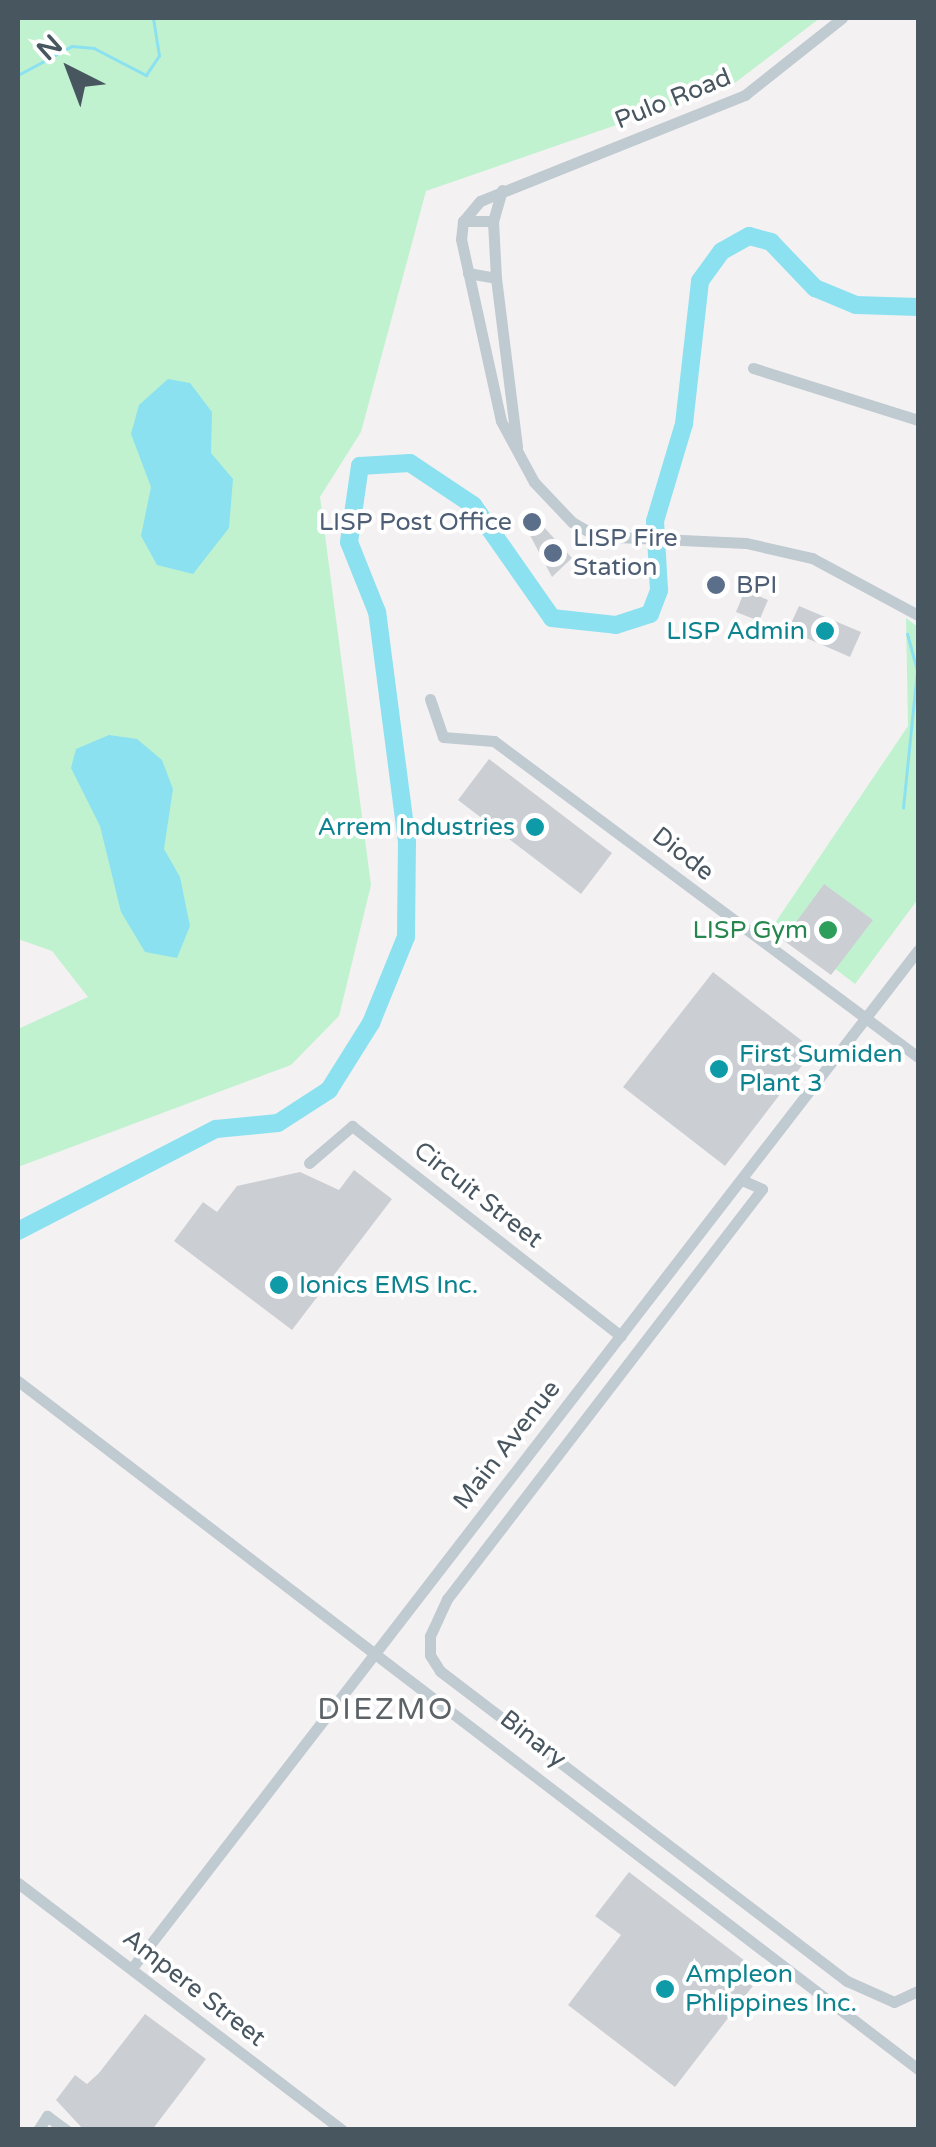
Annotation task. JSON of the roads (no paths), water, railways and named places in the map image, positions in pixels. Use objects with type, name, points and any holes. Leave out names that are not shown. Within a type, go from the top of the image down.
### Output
[{"type":"street","name":"Pulo Road","points":[[463,222],[502,190],[745,95],[842,18]]},
{"type":"street","points":[[502,190],[493,221],[496,278],[518,449]]},
{"type":"street","points":[[493,221],[463,222],[468,273],[492,391],[518,449],[554,506],[596,536],[691,539],[812,558],[918,615]]},
{"type":"street","points":[[468,273],[496,278]]},
{"type":"street","points":[[753,368],[918,420]]},
{"type":"street","name":"Diode","points":[[430,699],[443,737],[494,741],[918,1057]]},
{"type":"street","name":"Main Avenue","points":[[132,1968],[918,950]]},
{"type":"street","name":"Circuit Street","points":[[309,1163],[352,1126],[622,1336]]},
{"type":"street","points":[[742,1180],[762,1189],[447,1599],[430,1636],[430,1655],[440,1672],[847,1981],[894,2002],[918,1990]]},
{"type":"street","name":"Binary","points":[[18,1381],[918,2069]]},
{"type":"street","name":"Ampere Street","points":[[18,1883],[342,2130]]},
{"type":"street","points":[[38,2130],[48,2116],[66,2130]]},
{"type":"water","points":[[168,379],[190,383],[212,412],[211,453],[233,479],[229,528],[193,574],[157,565],[141,536],[151,487],[131,434],[139,405]]},
{"type":"water","points":[[109,735],[137,739],[162,760],[173,789],[164,849],[180,877],[190,926],[177,958],[145,952],[121,912],[100,826],[71,768],[76,749]]},
{"type":"waterway","points":[[18,75],[72,46],[94,48],[146,75],[159,56],[153,18]]},
{"type":"waterway","points":[[18,1231],[216,1129],[278,1123],[329,1090],[371,1023],[406,937],[407,842],[377,612],[349,542],[360,466],[410,463],[473,505],[552,618],[616,625],[650,614],[659,590],[655,521],[684,424],[700,281],[722,251],[749,236],[771,242],[815,288],[856,305],[918,307]]},
{"type":"waterway","points":[[903,808],[917,671],[907,634]]},
{"type":"place","name":"LISP Post Office","points":[[532,522]]},
{"type":"place","name":"LISP Fire Station","points":[[553,553]]},
{"type":"place","name":"BPI","points":[[716,585]]},
{"type":"place","name":"LISP Admin","points":[[825,631]]},
{"type":"place","name":"Arrem Industries","points":[[535,827]]},
{"type":"place","name":"LISP Gym","points":[[828,930]]},
{"type":"place","name":"First Sumiden Plant 3","points":[[719,1069]]},
{"type":"place","name":"Ionics EMS Inc.","points":[[279,1285]]},
{"type":"place","name":"Ampleon Phlippines Inc.","points":[[665,1989]]},
{"type":"district","name":"DIEZMO","points":[[386,1710]]}]
